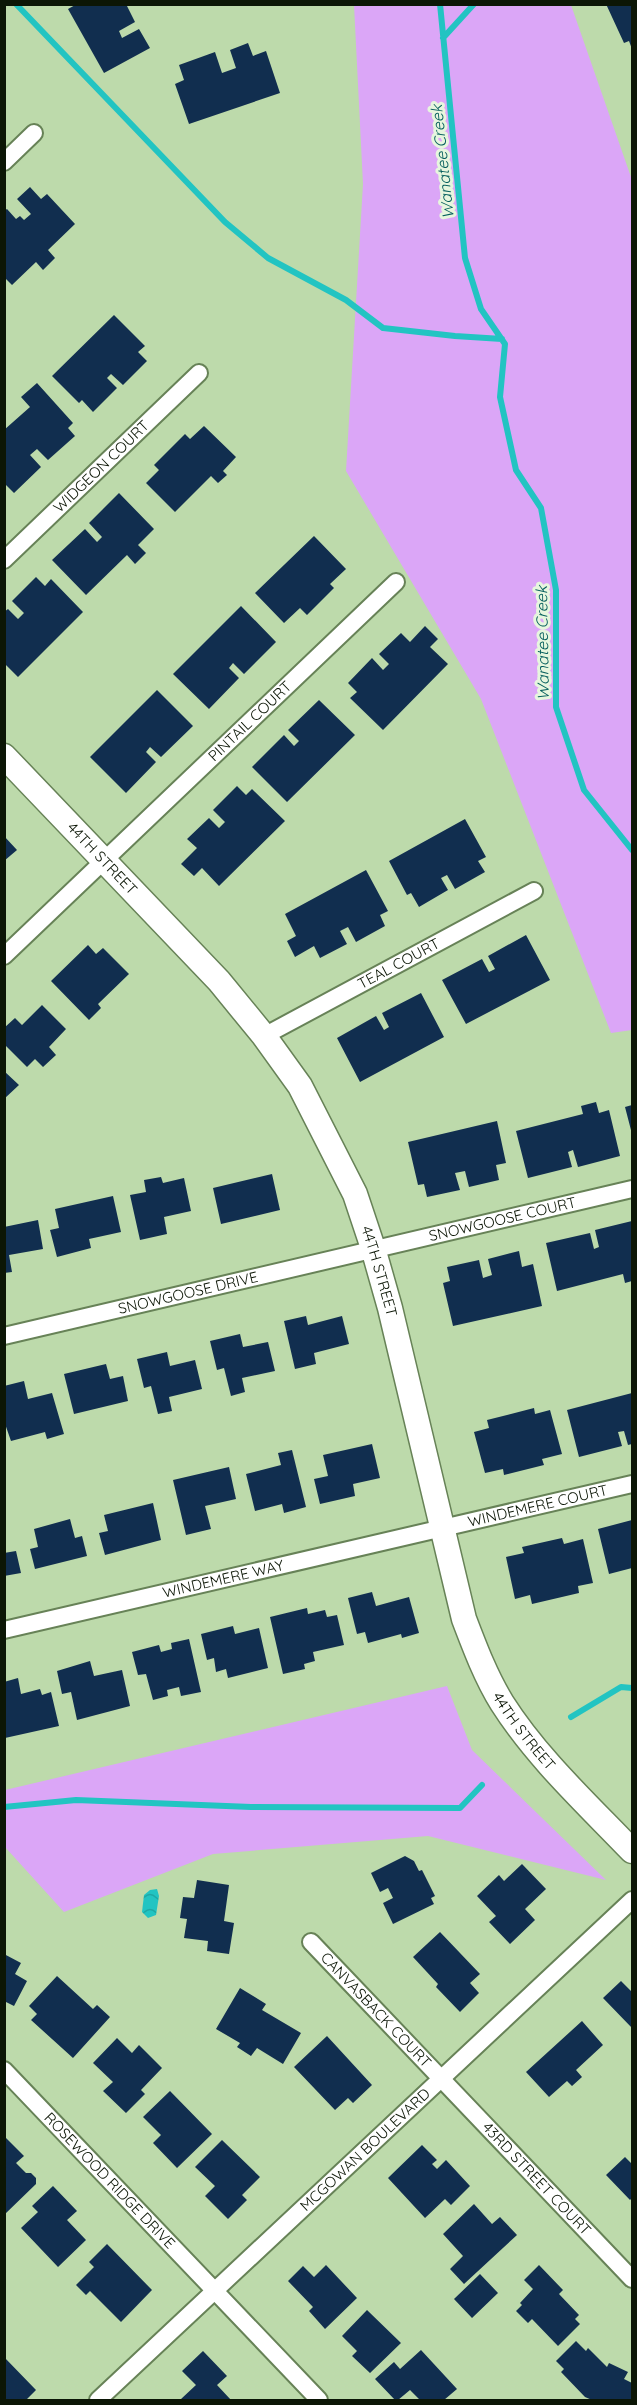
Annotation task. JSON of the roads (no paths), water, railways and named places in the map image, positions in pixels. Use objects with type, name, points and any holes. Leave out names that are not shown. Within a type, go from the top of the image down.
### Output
[{"type":"street","points":[[4,162],[34,133]]},
{"type":"street","name":"WIDGEON COURT","points":[[4,560],[199,373]]},
{"type":"street","name":"PINTAIL COURT","points":[[4,956],[396,582]]},
{"type":"street","name":"44TH STREET","points":[[4,756],[219,981],[264,1036],[300,1086],[355,1194],[373,1248],[390,1308],[464,1619],[480,1661],[502,1702],[536,1749],[633,1851]]},
{"type":"street","name":"TEAL COURT","points":[[264,1036],[534,891]]},
{"type":"street","name":"SNOWGOOSE COURT","points":[[373,1248],[633,1189]]},
{"type":"street","name":"SNOWGOOSE DRIVE","points":[[4,1336],[373,1248]]},
{"type":"street","name":"WINDEMERE COURT","points":[[442,1527],[633,1484]]},
{"type":"street","name":"WINDEMERE WAY","points":[[4,1630],[442,1527]]},
{"type":"street","name":"MCGOWAN BOULEVARD","points":[[98,2400],[633,1900]]},
{"type":"street","name":"CANVASBACK COURT","points":[[310,1942],[440,2079]]},
{"type":"street","name":"ROSEWOOD RIDGE DRIVE","points":[[4,2070],[319,2400]]},
{"type":"street","name":"43RD STREET COURT","points":[[440,2079],[633,2279]]},
{"type":"water","points":[[157,1889],[159,1896],[156,1915],[148,1918],[142,1912],[144,1895],[150,1890]]},
{"type":"waterway","points":[[16,4],[225,222],[268,258],[346,300],[383,328],[502,339]]},
{"type":"waterway","name":"Wanatee Creek","points":[[440,4],[465,258],[481,309],[505,344],[500,397],[516,470],[541,508],[556,590],[556,707],[584,790],[632,850]]},
{"type":"waterway","points":[[443,38],[474,4]]},
{"type":"waterway","points":[[571,1717],[621,1687],[632,1688]]},
{"type":"waterway","points":[[4,1807],[76,1800],[251,1807],[460,1808],[482,1785]]}]
